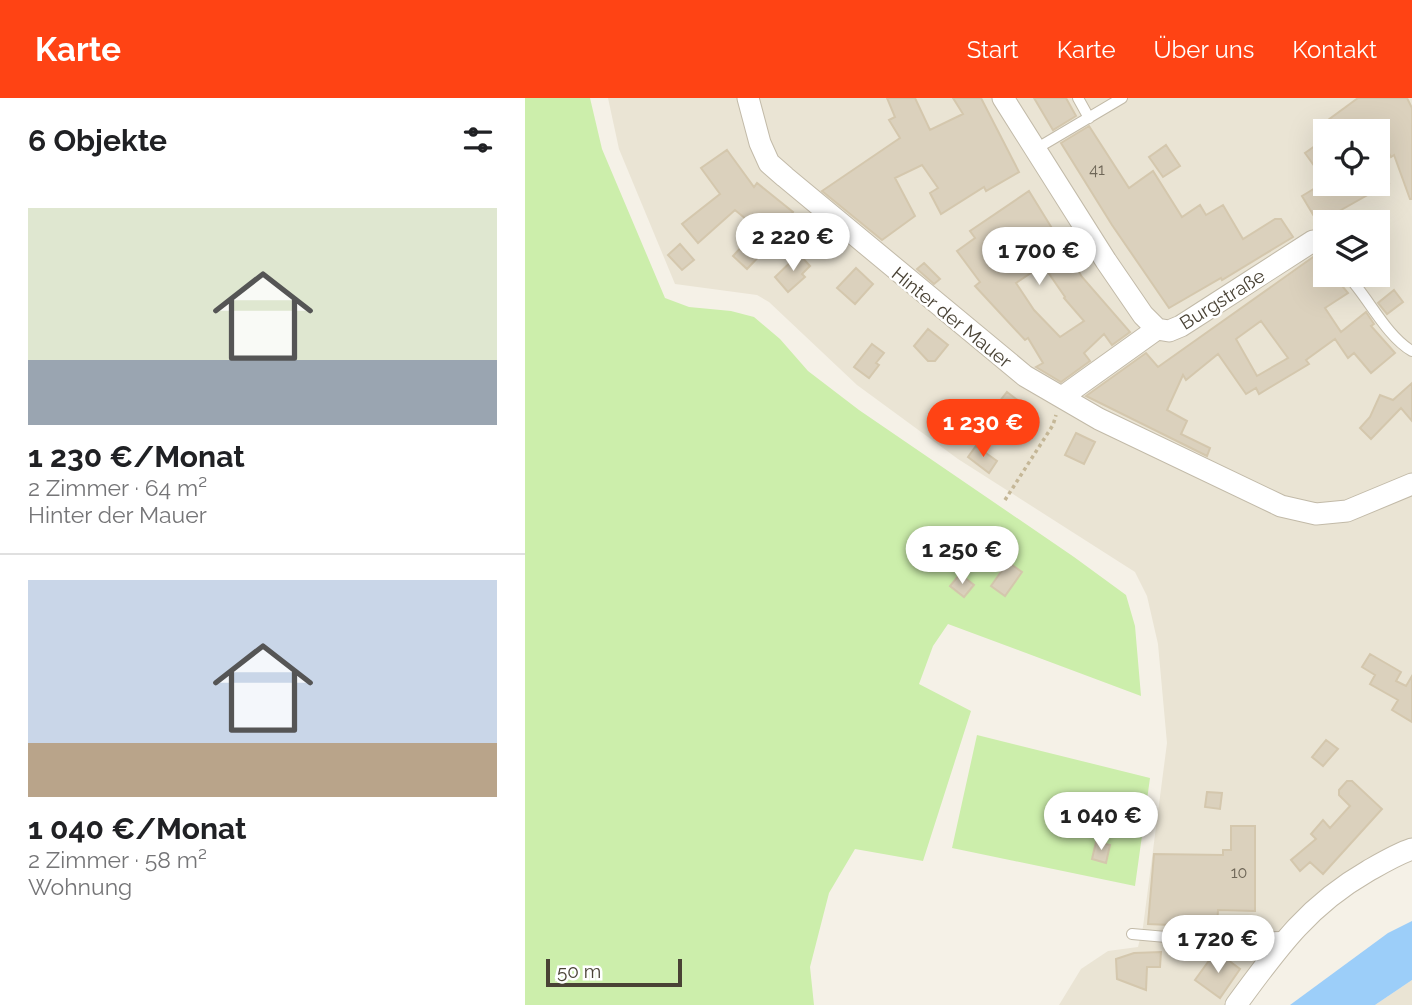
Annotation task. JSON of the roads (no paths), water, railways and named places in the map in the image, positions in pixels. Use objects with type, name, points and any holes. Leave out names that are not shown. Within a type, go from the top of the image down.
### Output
[{"type":"street","name":"Hinter der Mauer","points":[[748,98],[760,143],[769,163],[907,281],[1025,376],[1099,419],[1281,506],[1316,514],[1347,511],[1412,484]]},
{"type":"street","points":[[1003,98],[1106,261],[1143,314],[1157,329]]},
{"type":"street","name":"Burgstraße","points":[[1062,397],[1157,329],[1169,331],[1181,326],[1313,250]]},
{"type":"street","points":[[1236,1005],[1286,937],[1344,884],[1412,849]]},
{"type":"lane","points":[[1078,98],[1089,118]]},
{"type":"lane","points":[[1034,150],[1122,98]]},
{"type":"lane","points":[[1357,287],[1406,348],[1412,351]]},
{"type":"lane","points":[[1132,934],[1189,939],[1286,937]]},
{"type":"water","points":[[1412,921],[1412,980],[1375,1005],[1290,1005],[1388,933]]}]
